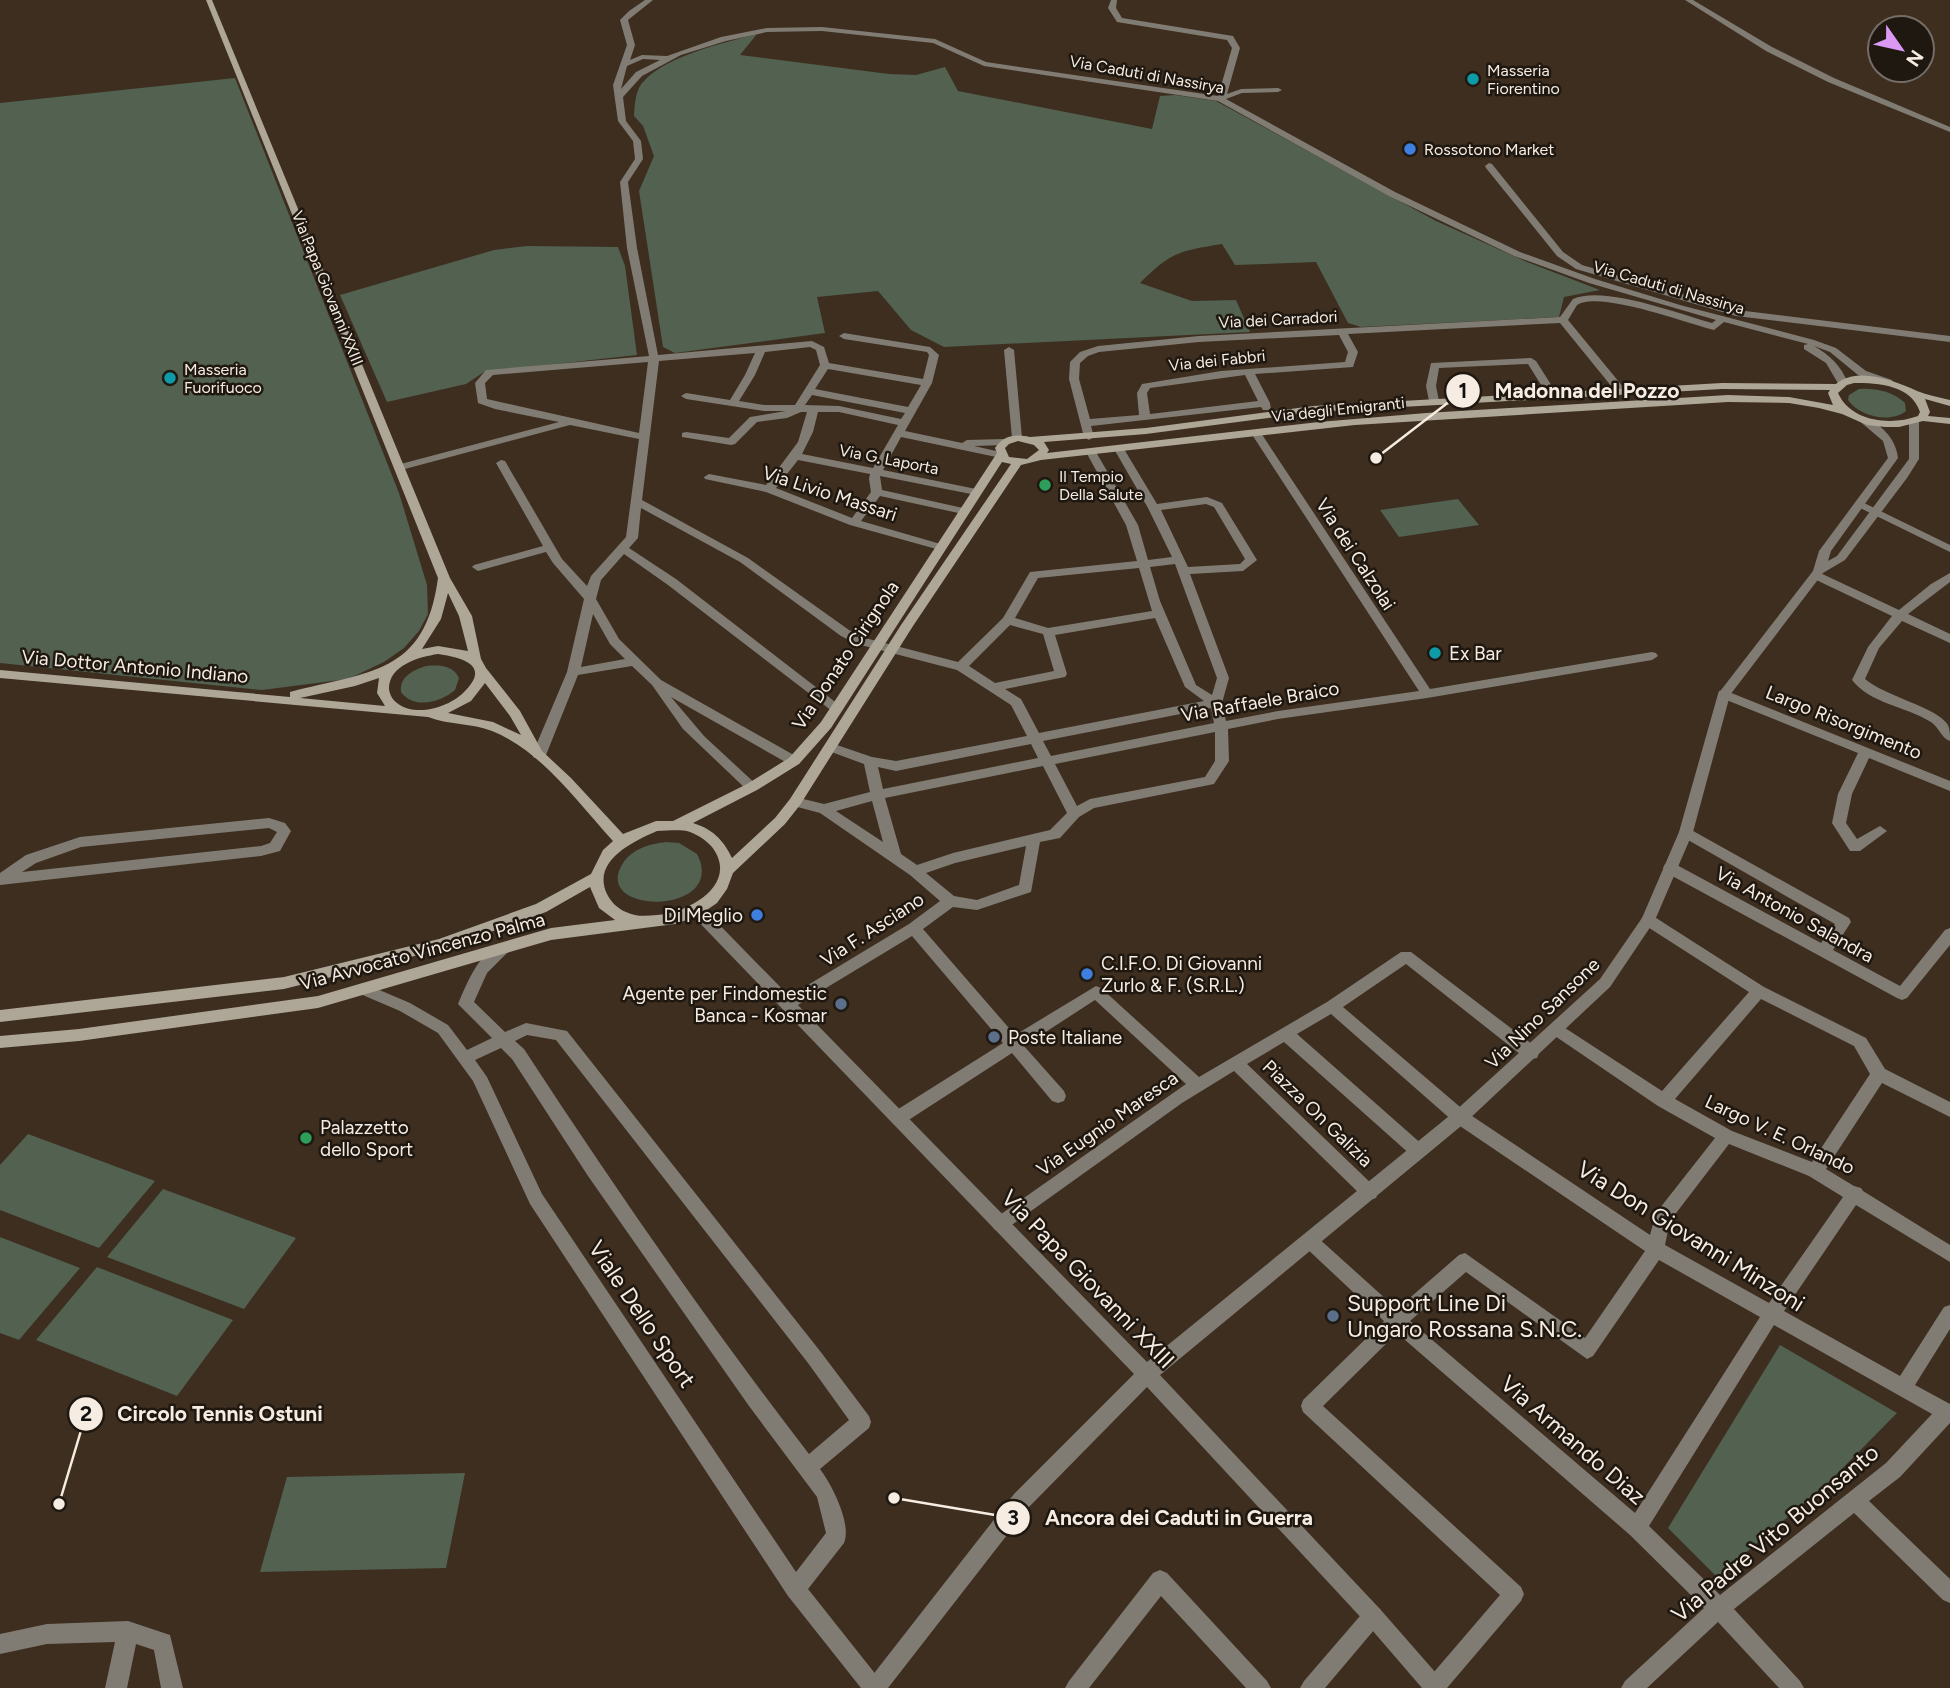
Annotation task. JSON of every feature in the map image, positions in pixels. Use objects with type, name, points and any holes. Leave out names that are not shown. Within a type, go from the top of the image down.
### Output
[{"type":"main road","name":"Via Papa Giovanni XXIII","points":[[209,0],[444,578],[460,598],[479,665],[515,713],[539,755]]},
{"type":"main road","name":"Via degli Emigranti","points":[[1006,442],[1017,438],[1032,440],[1089,437],[1270,415],[1434,401],[1620,390],[1839,385],[1868,380],[1898,386],[1911,393],[1950,403]]},
{"type":"main road","points":[[1839,385],[1835,399],[1848,412]]},
{"type":"main road","points":[[1911,393],[1924,405],[1918,420]]},
{"type":"main road","name":"Via degli Emigranti","points":[[1018,462],[1040,457],[1256,433],[1446,415],[1745,400],[1800,401],[1824,405],[1862,419],[1890,425],[1918,420],[1950,421]]},
{"type":"main road","points":[[1032,440],[1044,450],[1040,457]]},
{"type":"main road","points":[[1006,442],[1000,448],[1001,455],[1018,462]]},
{"type":"main road","name":"Via Donato Cirignola","points":[[675,825],[752,787],[794,761],[837,708],[1001,455]]},
{"type":"main road","name":"Via Donato Cirignola","points":[[728,869],[780,821],[795,802],[892,648],[1018,462]]},
{"type":"main road","name":"Via Papa Giovanni XXIII","points":[[408,657],[428,637],[441,608],[444,578]]},
{"type":"main road","points":[[445,650],[465,654],[479,665],[481,681],[476,690],[467,699],[447,709],[425,714],[403,712],[391,707],[381,690],[383,679],[390,670],[408,657],[445,650]]},
{"type":"main road","name":"Via Dottor Antonio Indiano","points":[[266,697],[310,694],[390,670]]},
{"type":"main road","name":"Via Dottor Antonio Indiano","points":[[0,674],[403,712]]},
{"type":"main road","name":"Via Papa Giovanni XXIII","points":[[425,714],[473,721],[506,732],[539,755],[620,840]]},
{"type":"main road","points":[[675,825],[707,834],[719,844],[726,855],[728,869],[723,884],[713,899],[697,911],[663,921],[645,922],[631,919],[607,907],[596,888],[598,864],[620,840],[636,831],[675,825]]},
{"type":"main road","name":"Via Avvocato Vincenzo Palma","points":[[0,1016],[284,983],[453,939],[541,908],[595,878]]},
{"type":"main road","name":"Via Avvocato Vincenzo Palma","points":[[0,1042],[79,1035],[318,1002],[551,934],[645,922]]},
{"type":"street","points":[[539,755],[573,672],[595,579],[632,538],[654,357],[632,248],[624,182],[639,159],[637,141],[622,121],[617,85],[631,45],[624,20],[650,0]]},
{"type":"street","points":[[1114,0],[1112,8],[1120,20],[1230,38],[1236,48],[1226,91],[1220,99]]},
{"type":"street","points":[[1688,0],[1769,49],[1831,80],[1950,131]]},
{"type":"street","name":"Via Caduti di Nassirya","points":[[620,95],[639,74],[668,58],[724,39],[767,30],[821,29],[935,41],[984,64],[1220,99],[1392,194],[1517,254],[1592,281],[1811,342],[1833,350],[1862,373],[1898,386]]},
{"type":"street","points":[[624,65],[642,57],[668,58]]},
{"type":"street","points":[[621,74],[639,74]]},
{"type":"street","points":[[1220,99],[1241,90],[1278,90]]},
{"type":"street","points":[[1489,166],[1560,254],[1578,267],[1736,313],[1950,339]]},
{"type":"street","points":[[1620,390],[1563,320],[1569,306],[1580,298],[1593,297],[1624,303],[1714,327],[1722,319]]},
{"type":"street","name":"Via dei Carradori","points":[[1089,437],[1074,379],[1076,362],[1091,352],[1199,339],[1563,320]]},
{"type":"street","name":"Via dei Fabbri","points":[[1145,418],[1142,393],[1146,386],[1208,375],[1349,365],[1353,352],[1342,332]]},
{"type":"street","name":"Via Caduti di Nassirya","points":[[1770,332],[1815,350],[1839,371],[1839,385]]},
{"type":"street","points":[[844,336],[930,350],[933,355],[927,383],[876,472],[874,479],[877,492],[854,523]]},
{"type":"street","points":[[644,437],[570,423],[482,401],[480,383],[490,372],[812,344],[821,349],[825,365],[797,409],[787,415],[754,419],[731,442],[687,435]]},
{"type":"street","points":[[732,404],[750,375],[761,349]]},
{"type":"street","points":[[1009,350],[1017,438]]},
{"type":"street","name":"Via degli Emigranti","points":[[1434,401],[1431,386],[1435,365],[1531,361],[1552,394]]},
{"type":"street","points":[[825,365],[927,383]]},
{"type":"street","points":[[1250,372],[1270,415]]},
{"type":"street","points":[[809,391],[912,411]]},
{"type":"street","points":[[686,396],[732,404],[839,409],[970,450],[1001,455]]},
{"type":"street","points":[[1085,422],[1145,418],[1265,403]]},
{"type":"street","points":[[769,489],[812,429],[813,409]]},
{"type":"street","name":"Via Nino Sansone","points":[[1818,573],[1825,551],[1893,458],[1893,447],[1886,436],[1862,419]]},
{"type":"street","name":"Via Nino Sansone","points":[[874,1688],[1021,1501],[1146,1375],[1460,1117],[1605,983],[1648,920],[1686,832],[1724,694],[1818,573],[1841,558],[1914,459],[1918,420]]},
{"type":"street","points":[[401,467],[570,423]]},
{"type":"street","name":"Via dei Calzolai","points":[[1256,433],[1427,694]]},
{"type":"street","points":[[945,442],[1006,442]]},
{"type":"street","points":[[915,870],[953,858],[1055,834],[1074,814],[1090,804],[1209,781],[1222,761],[1221,727],[1216,703],[1223,678],[1182,565],[1154,508],[1119,449]]},
{"type":"street","points":[[1091,452],[1132,525],[1159,614],[1191,687],[1216,703]]},
{"type":"street","name":"Via G. Laporta","points":[[795,456],[976,492]]},
{"type":"street","points":[[501,463],[557,561],[590,598],[614,641],[657,683],[794,761]]},
{"type":"street","name":"Via Livio Massari","points":[[709,477],[769,489],[798,503],[854,523],[940,547]]},
{"type":"street","points":[[877,492],[963,511]]},
{"type":"street","points":[[961,667],[1008,620],[1034,575],[1143,564],[1243,567],[1251,560],[1218,505],[1207,500],[1154,508]]},
{"type":"street","points":[[636,501],[744,560],[845,633],[876,645],[961,667],[996,687],[1016,702],[1048,759],[1074,814]]},
{"type":"street","points":[[1860,504],[1950,549]]},
{"type":"street","points":[[478,567],[550,548]]},
{"type":"street","points":[[622,548],[672,582],[837,708]]},
{"type":"street","points":[[1818,573],[1950,639]]},
{"type":"street","name":"Largo Risorgimento","points":[[1950,577],[1918,597],[1898,614],[1862,668],[1858,680],[1871,691],[1937,720],[1950,737]]},
{"type":"street","points":[[1008,620],[1048,632],[1159,614]]},
{"type":"street","points":[[996,687],[1061,674],[1048,632]]},
{"type":"street","name":"Via Raffaele Braico","points":[[824,809],[877,795],[1048,759],[1278,715],[1427,694],[1652,656]]},
{"type":"street","points":[[573,672],[635,661]]},
{"type":"street","points":[[657,683],[668,704],[681,719],[752,787]]},
{"type":"street","name":"Largo Risorgimento","points":[[1724,694],[1950,786]]},
{"type":"street","name":"Via Raffaele Braico","points":[[831,747],[870,761],[896,766],[1216,703]]},
{"type":"street","points":[[1865,752],[1845,794],[1839,823],[1855,847],[1880,831]]},
{"type":"street","points":[[870,761],[894,856]]},
{"type":"street","points":[[795,802],[824,809]]},
{"type":"street","name":"Via F. Asciano","points":[[788,1004],[914,928],[950,901],[915,870],[824,809]]},
{"type":"street","points":[[268,822],[280,826],[284,831],[275,847],[261,851],[0,880],[31,859],[80,842],[268,822]]},
{"type":"street","points":[[1686,832],[1844,922],[1824,951]]},
{"type":"street","points":[[950,901],[977,905],[1026,888],[1034,839]]},
{"type":"street","name":"Via Antonio Salandra","points":[[1670,868],[1902,994],[1950,934]]},
{"type":"street","name":"Via Papa Giovanni XXIII","points":[[697,911],[1146,1375],[1373,1616],[1435,1687]]},
{"type":"street","points":[[1648,920],[1759,991],[1860,1042],[1879,1074],[1950,1110]]},
{"type":"street","points":[[914,928],[1058,1096]]},
{"type":"street","name":"Viale Dello Sport","points":[[505,948],[481,971],[466,1004],[518,1054],[594,1171],[756,1400],[825,1492],[837,1536],[794,1589]]},
{"type":"street","name":"Piazza On Galizia","points":[[1370,1193],[1239,1062],[1332,1006],[1406,956],[1531,1053]]},
{"type":"street","name":"Viale Dello Sport","points":[[363,989],[405,1007],[443,1029],[479,1077],[536,1199],[794,1589],[874,1688]]},
{"type":"street","points":[[1664,1101],[1759,991]]},
{"type":"street","points":[[898,1118],[1096,992],[1198,1086]]},
{"type":"street","points":[[1332,1006],[1460,1117]]},
{"type":"street","points":[[465,1058],[526,1029],[561,1035],[862,1422],[807,1468]]},
{"type":"street","name":"Largo V. E. Orlando","points":[[1557,1030],[1664,1101],[1726,1136],[1815,1171],[1855,1193],[1950,1254]]},
{"type":"street","name":"Piazza On Galizia","points":[[1286,1034],[1418,1151]]},
{"type":"street","name":"Via Eugnio Maresca","points":[[1000,1224],[1093,1156],[1239,1062]]},
{"type":"street","points":[[1815,1171],[1879,1074]]},
{"type":"street","name":"Via Don Giovanni Minzoni","points":[[1460,1117],[1656,1250],[1948,1413]]},
{"type":"street","points":[[1435,1687],[1514,1594],[1310,1406],[1397,1321],[1465,1261],[1587,1350],[1656,1250],[1662,1218],[1726,1136]]},
{"type":"street","points":[[1637,1528],[1770,1316],[1855,1193]]},
{"type":"street","name":"Via Armando Diaz","points":[[1310,1241],[1397,1321],[1637,1528],[1719,1608],[1793,1688]]},
{"type":"street","points":[[1902,1389],[1950,1313]]},
{"type":"street","name":"Via Padre Vito Buonsanto","points":[[1632,1688],[1719,1608],[1893,1469],[1948,1413]]},
{"type":"street","points":[[1855,1501],[1950,1593]]},
{"type":"street","points":[[1076,1688],[1160,1580],[1260,1688]]},
{"type":"street","points":[[1311,1688],[1373,1616]]},
{"type":"street","points":[[116,1688],[128,1631]]},
{"type":"street","points":[[0,1644],[47,1634],[128,1631],[163,1642],[173,1688]]},
{"type":"green space","points":[[757,34],[740,55],[889,74],[916,75],[945,67],[958,91],[1152,129],[1160,96],[1175,95],[1216,101],[1436,221],[1527,262],[1600,290],[1564,297],[1559,317],[1361,327],[1348,323],[1316,262],[1235,265],[1222,244],[1176,254],[1140,283],[1192,301],[1236,300],[1250,332],[944,347],[911,330],[878,291],[817,297],[825,333],[675,353],[663,347],[639,191],[654,156],[643,126],[634,116],[636,96],[645,80],[667,64],[698,51]]},
{"type":"green space","points":[[235,78],[399,493],[427,585],[428,614],[419,631],[404,648],[384,662],[348,679],[262,690],[0,663],[0,103]]},
{"type":"green space","points":[[527,246],[618,247],[625,266],[637,355],[484,372],[466,384],[387,402],[340,295],[494,250]]},
{"type":"green space","points":[[1859,389],[1889,393],[1905,403],[1906,411],[1892,417],[1867,414],[1848,400],[1849,395]]},
{"type":"green space","points":[[1458,499],[1479,525],[1399,537],[1380,510]]},
{"type":"green space","points":[[426,666],[441,666],[453,670],[459,678],[455,690],[435,701],[420,702],[406,698],[401,692],[402,682],[412,672]]},
{"type":"green space","points":[[666,842],[679,843],[697,854],[702,874],[694,889],[679,898],[659,902],[640,900],[625,893],[618,880],[627,858],[642,848]]},
{"type":"green space","points":[[28,1134],[155,1181],[99,1248],[0,1210],[0,1165]]},
{"type":"green space","points":[[163,1189],[296,1238],[244,1309],[107,1257]]},
{"type":"green space","points":[[0,1237],[80,1268],[19,1340],[0,1333]]},
{"type":"green space","points":[[97,1267],[233,1320],[177,1396],[36,1340]]},
{"type":"green space","points":[[1780,1345],[1897,1413],[1828,1483],[1717,1577],[1668,1528]]},
{"type":"green space","points":[[465,1473],[446,1568],[260,1572],[287,1477]]},
{"type":"place","name":"Masseria Fiorentino","points":[[1473,79]]},
{"type":"place","name":"Rossotono Market","points":[[1410,149]]},
{"type":"place","name":"Masseria Fuorifuoco","points":[[170,378]]},
{"type":"place","name":"Madonna del Pozzo","points":[[1376,458]]},
{"type":"place","name":"Il Tempio Della Salute","points":[[1045,485]]},
{"type":"place","name":"Ex Bar","points":[[1435,653]]},
{"type":"place","name":"Di Meglio","points":[[757,915]]},
{"type":"place","name":"C.I.F.O. Di Giovanni Zurlo & F. (S.R.L.)","points":[[1087,974]]},
{"type":"place","name":"Agente per Findomestic Banca - Kosmar","points":[[841,1004]]},
{"type":"place","name":"Poste Italiane","points":[[994,1037]]},
{"type":"place","name":"Palazzetto dello Sport","points":[[306,1138]]},
{"type":"place","name":"Support Line Di Ungaro Rossana S.N.C.","points":[[1333,1316]]},
{"type":"place","name":"Ancora dei Caduti in Guerra","points":[[894,1498]]},
{"type":"place","name":"Circolo Tennis Ostuni","points":[[59,1504]]}]
